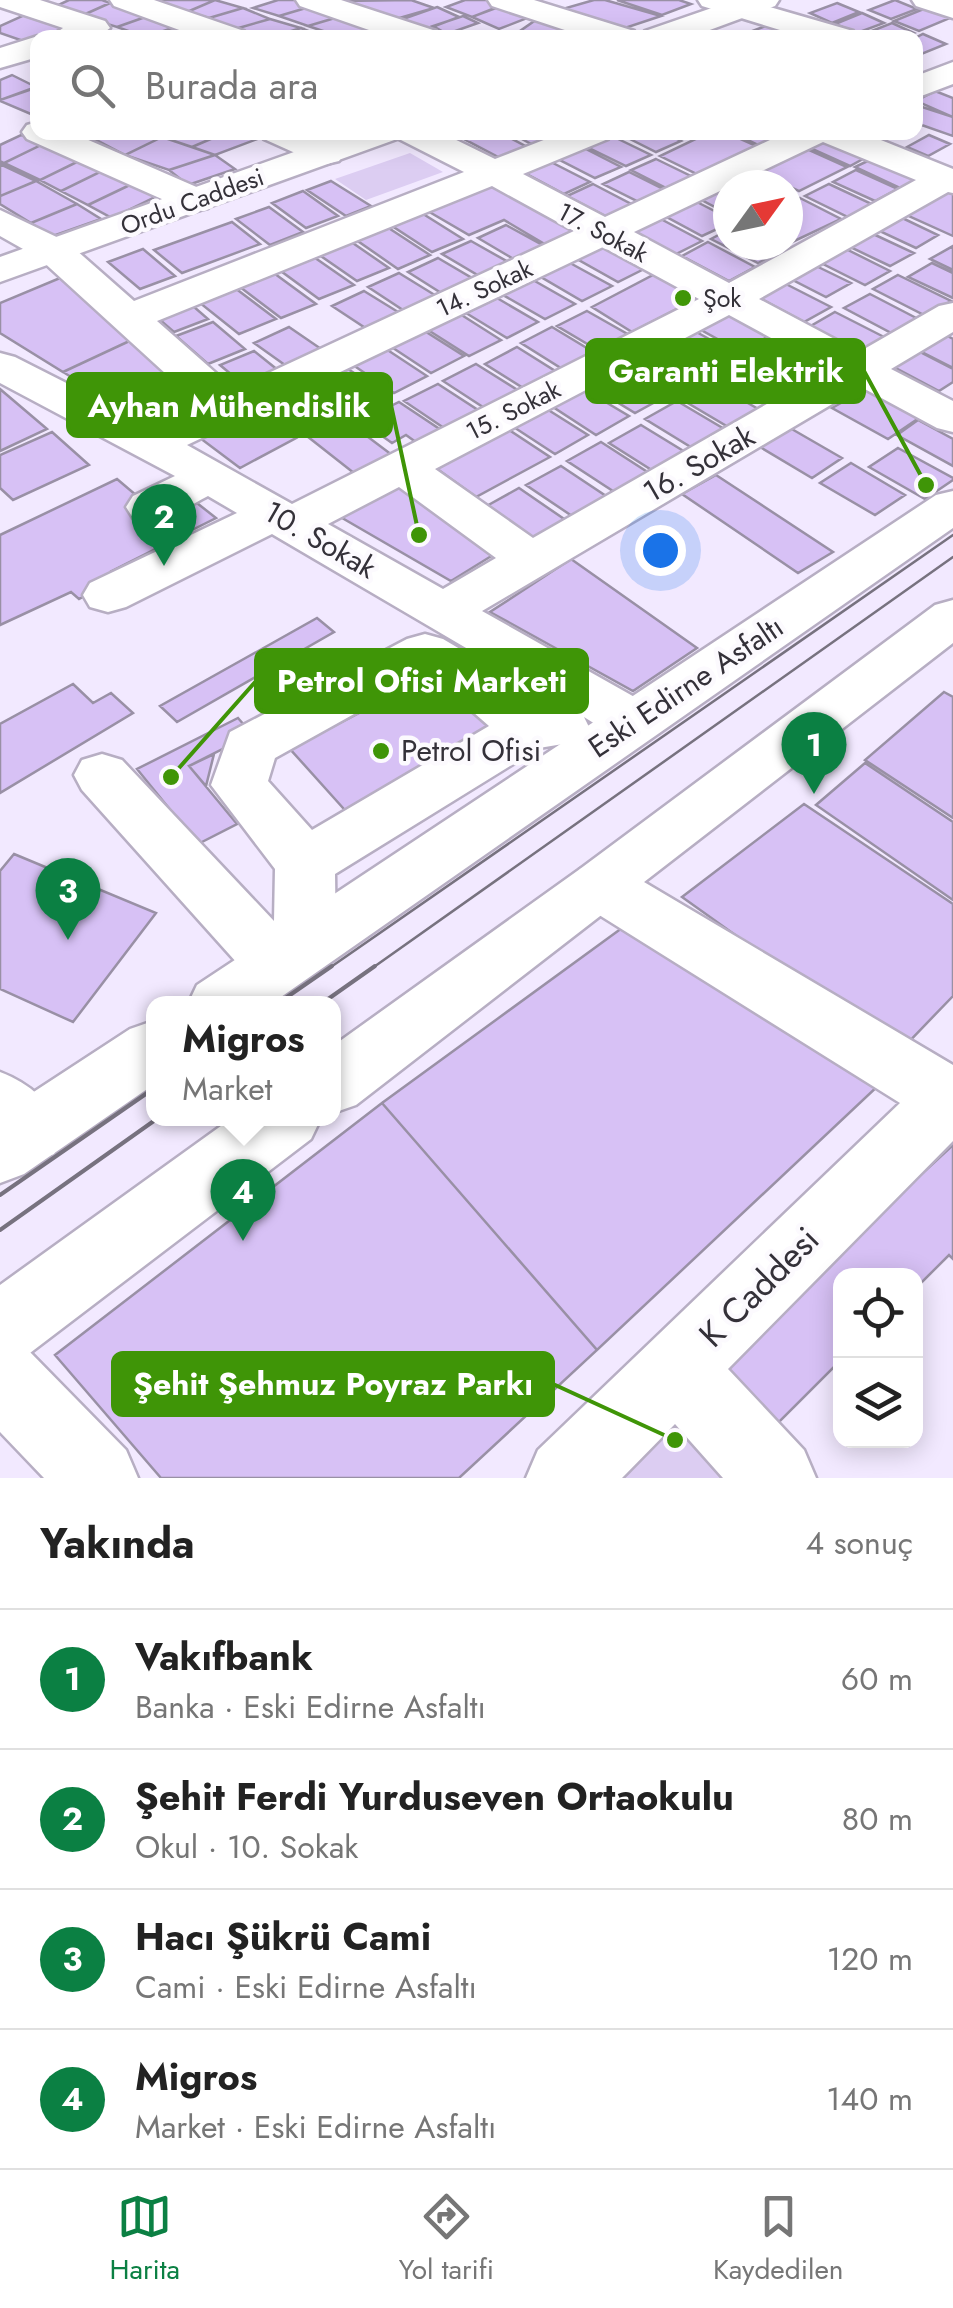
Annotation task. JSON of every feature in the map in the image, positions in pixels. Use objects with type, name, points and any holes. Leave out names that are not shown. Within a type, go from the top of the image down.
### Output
[{"type":"street","points":[[8,0],[94,28],[88,30]]},
{"type":"street","points":[[124,0],[210,30]]},
{"type":"street","points":[[311,0],[401,30]]},
{"type":"street","points":[[502,0],[598,30]]},
{"type":"street","points":[[927,0],[953,9]]},
{"type":"street","points":[[675,30],[739,3],[815,30]]},
{"type":"street","points":[[0,58],[30,49]]},
{"type":"street","points":[[923,62],[953,72]]},
{"type":"street","points":[[923,85],[953,72]]},
{"type":"street","points":[[58,140],[195,200]]},
{"type":"street","points":[[295,140],[326,153]]},
{"type":"street","name":"Ordu Caddesi","points":[[0,270],[363,140]]},
{"type":"street","name":"17. Sokak","points":[[426,140],[953,419]]},
{"type":"street","points":[[128,318],[577,140]]},
{"type":"street","name":"14. Sokak","points":[[152,444],[799,140]]},
{"type":"street","points":[[849,140],[949,181]]},
{"type":"street","name":"15. Sokak","points":[[108,595],[282,519],[411,480],[729,299],[949,181]]},
{"type":"street","points":[[0,221],[53,250],[229,408]]},
{"type":"street","name":"16. Sokak","points":[[443,611],[812,408],[861,369],[953,315]]},
{"type":"street","name":"10. Sokak","points":[[0,366],[152,444],[635,722]]},
{"type":"street","points":[[150,507],[210,477]]},
{"type":"street","points":[[411,480],[531,560]]},
{"type":"street","name":"Eski Edirne Asfaltı","points":[[232,996],[953,506]]},
{"type":"street","points":[[341,1078],[953,618]]},
{"type":"street","points":[[306,863],[239,785],[250,746],[425,652],[468,678],[528,729]]},
{"type":"street","points":[[291,955],[306,863],[528,729],[635,722]]},
{"type":"street","points":[[102,774],[291,955]]},
{"type":"street","points":[[601,886],[952,1098]]},
{"type":"street","points":[[10,1129],[146,1053]]},
{"type":"street","name":"K Caddesi","points":[[566,1478],[952,1098]]},
{"type":"street","points":[[0,1330],[276,1126]]},
{"type":"street","points":[[676,1369],[776,1478]]},
{"type":"street","points":[[0,1376],[98,1478]]},
{"type":"shaded area","points":[[410,153],[443,172],[366,200],[335,179]]},
{"type":"shaded area","points":[[678,1403],[740,1478],[603,1478]]},
{"type":"building","points":[[69,0],[110,3],[81,16],[54,7]]},
{"type":"building","points":[[215,0],[187,12],[158,2]]},
{"type":"building","points":[[215,0],[243,8],[209,18],[187,12]]},
{"type":"building","points":[[278,0],[316,5],[279,16],[253,8]]},
{"type":"building","points":[[411,0],[434,8],[396,19],[343,1]]},
{"type":"building","points":[[465,0],[494,0],[504,5],[472,17],[446,7]]},
{"type":"building","points":[[594,0],[661,16],[619,30],[559,10]]},
{"type":"building","points":[[617,0],[679,0],[691,4],[662,15]]},
{"type":"building","points":[[895,0],[917,9],[891,19],[869,10]]},
{"type":"building","points":[[110,3],[151,15],[117,27],[81,16]]},
{"type":"building","points":[[507,3],[535,15],[499,29],[472,17]]},
{"type":"building","points":[[837,3],[859,12],[832,23],[810,13]]},
{"type":"building","points":[[316,5],[345,15],[308,26],[279,16]]},
{"type":"building","points":[[437,7],[459,17],[425,30],[400,20]]},
{"type":"building","points":[[243,8],[270,19],[235,29],[209,18]]},
{"type":"building","points":[[926,8],[950,18],[921,30],[894,21]]},
{"type":"building","points":[[31,12],[72,28],[30,30],[30,43],[0,33],[0,26]]},
{"type":"building","points":[[862,13],[884,23],[865,30],[850,30],[835,24]]},
{"type":"building","points":[[151,15],[182,25],[167,30],[117,27]]},
{"type":"building","points":[[345,15],[390,30],[320,30],[308,26]]},
{"type":"building","points":[[543,15],[576,30],[521,30]]},
{"type":"building","points":[[463,16],[478,23],[458,30],[433,26]]},
{"type":"building","points":[[270,19],[301,28],[295,30],[235,29]]},
{"type":"building","points":[[776,22],[792,30],[755,30]]},
{"type":"building","points":[[892,23],[907,30],[874,30]]},
{"type":"building","points":[[182,25],[196,30],[167,30]]},
{"type":"building","points":[[923,34],[946,44],[923,53]]},
{"type":"building","points":[[12,75],[30,84],[30,89],[0,100],[0,80]]},
{"type":"building","points":[[30,90],[30,114],[0,101]]},
{"type":"building","points":[[935,91],[953,98],[953,117],[923,104],[923,97]]},
{"type":"building","points":[[923,107],[953,117],[953,136],[923,125]]},
{"type":"building","points":[[21,135],[45,143],[4,163],[0,161],[0,145]]},
{"type":"building","points":[[929,135],[950,144],[928,156],[907,147]]},
{"type":"building","points":[[97,140],[156,140],[125,155]]},
{"type":"building","points":[[156,140],[171,140],[215,155],[169,170],[125,155]]},
{"type":"building","points":[[171,140],[208,140],[192,147]]},
{"type":"building","points":[[208,140],[255,140],[215,155],[192,147]]},
{"type":"building","points":[[466,140],[514,140],[531,149],[504,160]]},
{"type":"building","points":[[524,140],[549,140],[535,146]]},
{"type":"building","points":[[599,140],[620,140],[651,155],[626,166],[585,146]]},
{"type":"building","points":[[632,140],[681,141],[656,152]]},
{"type":"building","points":[[693,140],[743,140],[761,148],[713,170],[703,177],[660,156]]},
{"type":"building","points":[[748,140],[777,140],[762,147]]},
{"type":"building","points":[[826,140],[839,140],[872,154],[850,166],[810,148]]},
{"type":"building","points":[[45,143],[83,159],[40,180],[4,163]]},
{"type":"building","points":[[580,146],[621,167],[595,178],[554,157]]},
{"type":"building","points":[[807,149],[847,167],[803,189],[803,170],[760,170]]},
{"type":"building","points":[[215,155],[235,169],[188,185],[169,170]]},
{"type":"building","points":[[878,156],[925,177],[902,189],[855,167]]},
{"type":"building","points":[[83,159],[106,169],[61,191],[40,180]]},
{"type":"building","points":[[656,159],[699,180],[674,192],[631,170]]},
{"type":"building","points":[[549,161],[590,182],[564,194],[523,172]]},
{"type":"building","points":[[0,164],[36,181],[0,196]]},
{"type":"building","points":[[106,169],[134,183],[88,205],[61,191]]},
{"type":"building","points":[[856,170],[898,189],[875,201],[833,182]]},
{"type":"building","points":[[629,172],[671,193],[645,205],[603,184]]},
{"type":"building","points":[[36,181],[77,204],[31,223],[0,204],[0,196]]},
{"type":"building","points":[[331,181],[371,206],[346,216],[307,190]]},
{"type":"building","points":[[134,183],[159,195],[112,218],[88,205]]},
{"type":"building","points":[[492,183],[579,232],[548,246],[504,220],[469,235],[426,210]]},
{"type":"building","points":[[593,184],[635,206],[609,218],[567,196]]},
{"type":"building","points":[[829,184],[876,206],[852,219],[805,196]]},
{"type":"building","points":[[953,187],[953,236],[904,214]]},
{"type":"building","points":[[303,191],[338,216],[306,228],[272,203]]},
{"type":"building","points":[[713,192],[713,206],[698,198]]},
{"type":"building","points":[[803,200],[841,219],[803,237]]},
{"type":"building","points":[[695,201],[713,210],[713,231],[702,236],[663,215]]},
{"type":"building","points":[[77,204],[101,219],[50,237],[31,223]]},
{"type":"building","points":[[269,207],[303,232],[270,245],[236,219]]},
{"type":"building","points":[[420,212],[463,239],[432,252],[389,224]]},
{"type":"building","points":[[896,215],[938,235],[916,248],[873,228]]},
{"type":"building","points":[[657,217],[702,241],[676,254],[631,230]]},
{"type":"building","points":[[232,222],[260,244],[182,273],[154,250]]},
{"type":"building","points":[[384,225],[430,255],[398,269],[352,237]]},
{"type":"building","points":[[506,225],[546,247],[517,261],[478,238]]},
{"type":"building","points":[[871,233],[914,253],[890,266],[848,246]]},
{"type":"building","points":[[347,239],[389,268],[357,281],[315,252]]},
{"type":"building","points":[[471,241],[510,263],[481,277],[442,254]]},
{"type":"building","points":[[708,242],[713,245],[713,260],[742,260],[755,267],[729,281],[682,256]]},
{"type":"building","points":[[605,245],[646,268],[618,282],[577,259]]},
{"type":"building","points":[[840,246],[890,271],[865,285],[815,260]]},
{"type":"building","points":[[953,246],[953,270],[930,259]]},
{"type":"building","points":[[143,249],[175,276],[140,289],[108,262]]},
{"type":"building","points":[[308,253],[354,285],[319,299],[274,266]]},
{"type":"building","points":[[438,258],[477,281],[446,296],[408,272]]},
{"type":"building","points":[[808,262],[851,283],[826,297],[783,275]]},
{"type":"building","points":[[570,263],[612,286],[582,301],[541,277]]},
{"type":"building","points":[[932,263],[953,273],[953,298],[908,277]]},
{"type":"building","points":[[271,271],[316,304],[281,318],[236,284]]},
{"type":"building","points":[[399,273],[438,297],[406,312],[368,287]]},
{"type":"building","points":[[655,274],[698,298],[632,332],[592,307]]},
{"type":"building","points":[[898,275],[951,301],[926,316],[873,289]]},
{"type":"building","points":[[60,278],[138,337],[63,372],[0,333],[0,303]]},
{"type":"building","points":[[533,280],[575,304],[545,319],[503,295]]},
{"type":"building","points":[[780,281],[831,307],[804,322],[754,295]]},
{"type":"building","points":[[231,285],[276,319],[239,334],[195,299]]},
{"type":"building","points":[[364,291],[403,315],[370,331],[332,306]]},
{"type":"building","points":[[870,294],[922,321],[897,336],[844,308]]},
{"type":"building","points":[[497,298],[538,322],[507,338],[466,313]]},
{"type":"building","points":[[186,300],[208,319],[174,332],[152,313]]},
{"type":"building","points":[[587,311],[631,336],[601,352],[557,326]]},
{"type":"building","points":[[723,311],[769,336],[741,352],[694,326]]},
{"type":"building","points":[[835,312],[888,339],[862,355],[809,327]]},
{"type":"building","points":[[460,314],[501,340],[469,356],[428,330]]},
{"type":"building","points":[[213,322],[245,349],[208,364],[176,336]]},
{"type":"building","points":[[289,327],[327,353],[292,370],[254,343]]},
{"type":"building","points":[[552,327],[595,353],[564,370],[521,343]]},
{"type":"building","points":[[691,329],[738,355],[708,371],[662,345]]},
{"type":"building","points":[[423,330],[464,356],[431,373],[390,346]]},
{"type":"building","points":[[942,333],[953,339],[953,368],[916,349]]},
{"type":"building","points":[[138,337],[210,403],[157,430],[63,372]]},
{"type":"building","points":[[779,340],[836,369],[787,401],[764,389],[750,399],[715,380]]},
{"type":"building","points":[[517,347],[560,374],[528,391],[485,364]]},
{"type":"building","points":[[655,347],[701,374],[671,391],[625,363]]},
{"type":"building","points":[[386,349],[427,376],[394,393],[353,365]]},
{"type":"building","points":[[916,350],[953,369],[953,382],[939,391],[892,366]]},
{"type":"building","points":[[254,351],[279,371],[244,385],[220,365]]},
{"type":"building","points":[[476,364],[519,391],[486,409],[443,381]]},
{"type":"building","points":[[345,367],[386,394],[351,411],[310,383]]},
{"type":"building","points":[[620,368],[666,396],[635,413],[589,385]]},
{"type":"building","points":[[711,382],[760,410],[730,428],[681,399]]},
{"type":"building","points":[[438,384],[481,412],[447,430],[404,401]]},
{"type":"building","points":[[582,388],[629,416],[596,435],[550,405]]},
{"type":"building","points":[[0,389],[47,429],[0,451]]},
{"type":"building","points":[[866,389],[919,418],[888,439],[832,408]]},
{"type":"building","points":[[307,391],[396,458],[359,477],[270,407]]},
{"type":"building","points":[[677,401],[726,430],[694,449],[645,419]]},
{"type":"building","points":[[399,402],[444,432],[420,445],[406,435],[392,443],[361,421]]},
{"type":"building","points":[[542,406],[588,435],[555,454],[509,424]]},
{"type":"building","points":[[256,410],[296,438],[240,468],[200,438]]},
{"type":"building","points":[[918,420],[953,439],[953,466],[897,435]]},
{"type":"building","points":[[641,425],[690,455],[658,474],[609,443]]},
{"type":"building","points":[[506,428],[550,457],[476,497],[433,466]]},
{"type":"building","points":[[790,428],[842,458],[812,478],[760,447]]},
{"type":"building","points":[[52,432],[89,465],[13,500],[0,488],[0,455]]},
{"type":"building","points":[[601,442],[649,473],[616,493],[567,461]]},
{"type":"building","points":[[898,448],[953,480],[925,499],[869,467]]},
{"type":"building","points":[[851,463],[905,495],[875,515],[820,483]]},
{"type":"building","points":[[561,466],[609,498],[575,518],[526,485]]},
{"type":"building","points":[[716,475],[833,552],[798,573],[682,494]]},
{"type":"building","points":[[117,479],[183,535],[112,571],[120,577],[79,599],[71,592],[0,625],[0,535]]},
{"type":"building","points":[[393,480],[493,555],[451,581],[337,515]]},
{"type":"building","points":[[519,488],[567,521],[532,542],[483,508]]},
{"type":"building","points":[[188,496],[216,518],[188,532],[160,510]]},
{"type":"building","points":[[571,559],[697,648],[633,691],[490,612]]},
{"type":"building","points":[[317,618],[334,632],[177,722],[160,706]]},
{"type":"building","points":[[438,672],[503,734],[352,818],[290,749]]},
{"type":"building","points":[[73,684],[93,703],[111,693],[133,713],[0,793],[0,724]]},
{"type":"building","points":[[944,692],[953,697],[953,818],[865,760]]},
{"type":"building","points":[[238,718],[252,734],[189,766],[237,824],[198,844],[137,769]]},
{"type":"building","points":[[214,754],[206,786],[189,766]]},
{"type":"building","points":[[865,763],[953,822],[953,900],[816,805]]},
{"type":"building","points":[[804,804],[953,904],[953,996],[899,1052],[682,897]]},
{"type":"building","points":[[14,854],[156,913],[73,1022],[0,989],[0,871]]},
{"type":"building","points":[[622,928],[880,1084],[597,1350],[382,1103]]},
{"type":"building","points":[[382,1103],[597,1350],[459,1478],[161,1478],[55,1355]]},
{"type":"building","points":[[953,1145],[953,1259],[949,1255],[923,1281],[923,1268],[833,1268],[833,1368],[772,1429],[714,1366]]},
{"type":"tram line","points":[[328,969],[953,535]]},
{"type":"tram line","points":[[371,969],[953,557]]},
{"type":"tram line","points":[[289,996],[332,966]]},
{"type":"tram line","points":[[332,996],[375,966]]},
{"type":"tram line","points":[[0,1195],[146,1094]]},
{"type":"tram line","points":[[0,1230],[147,1126]]},
{"type":"place","name":"Şok","points":[[683,298]]},
{"type":"place","name":"Garanti Elektrik","points":[[926,485]]},
{"type":"place","name":"Ayhan Mühendislik","points":[[419,535]]},
{"type":"place","name":"Şehit Ferdi Yurduseven Ortaokulu","points":[[164,566]]},
{"type":"place","name":"Petrol Ofisi","points":[[381,751]]},
{"type":"place","name":"Petrol Ofisi Marketi","points":[[171,777]]},
{"type":"place","name":"Vakıfbank","points":[[814,794]]},
{"type":"place","name":"Hacı Şükrü Cami","points":[[68,940]]},
{"type":"place","name":"Migros","points":[[243,1241]]},
{"type":"place","name":"Şehit Şehmuz Poyraz Parkı","points":[[675,1440]]}]
